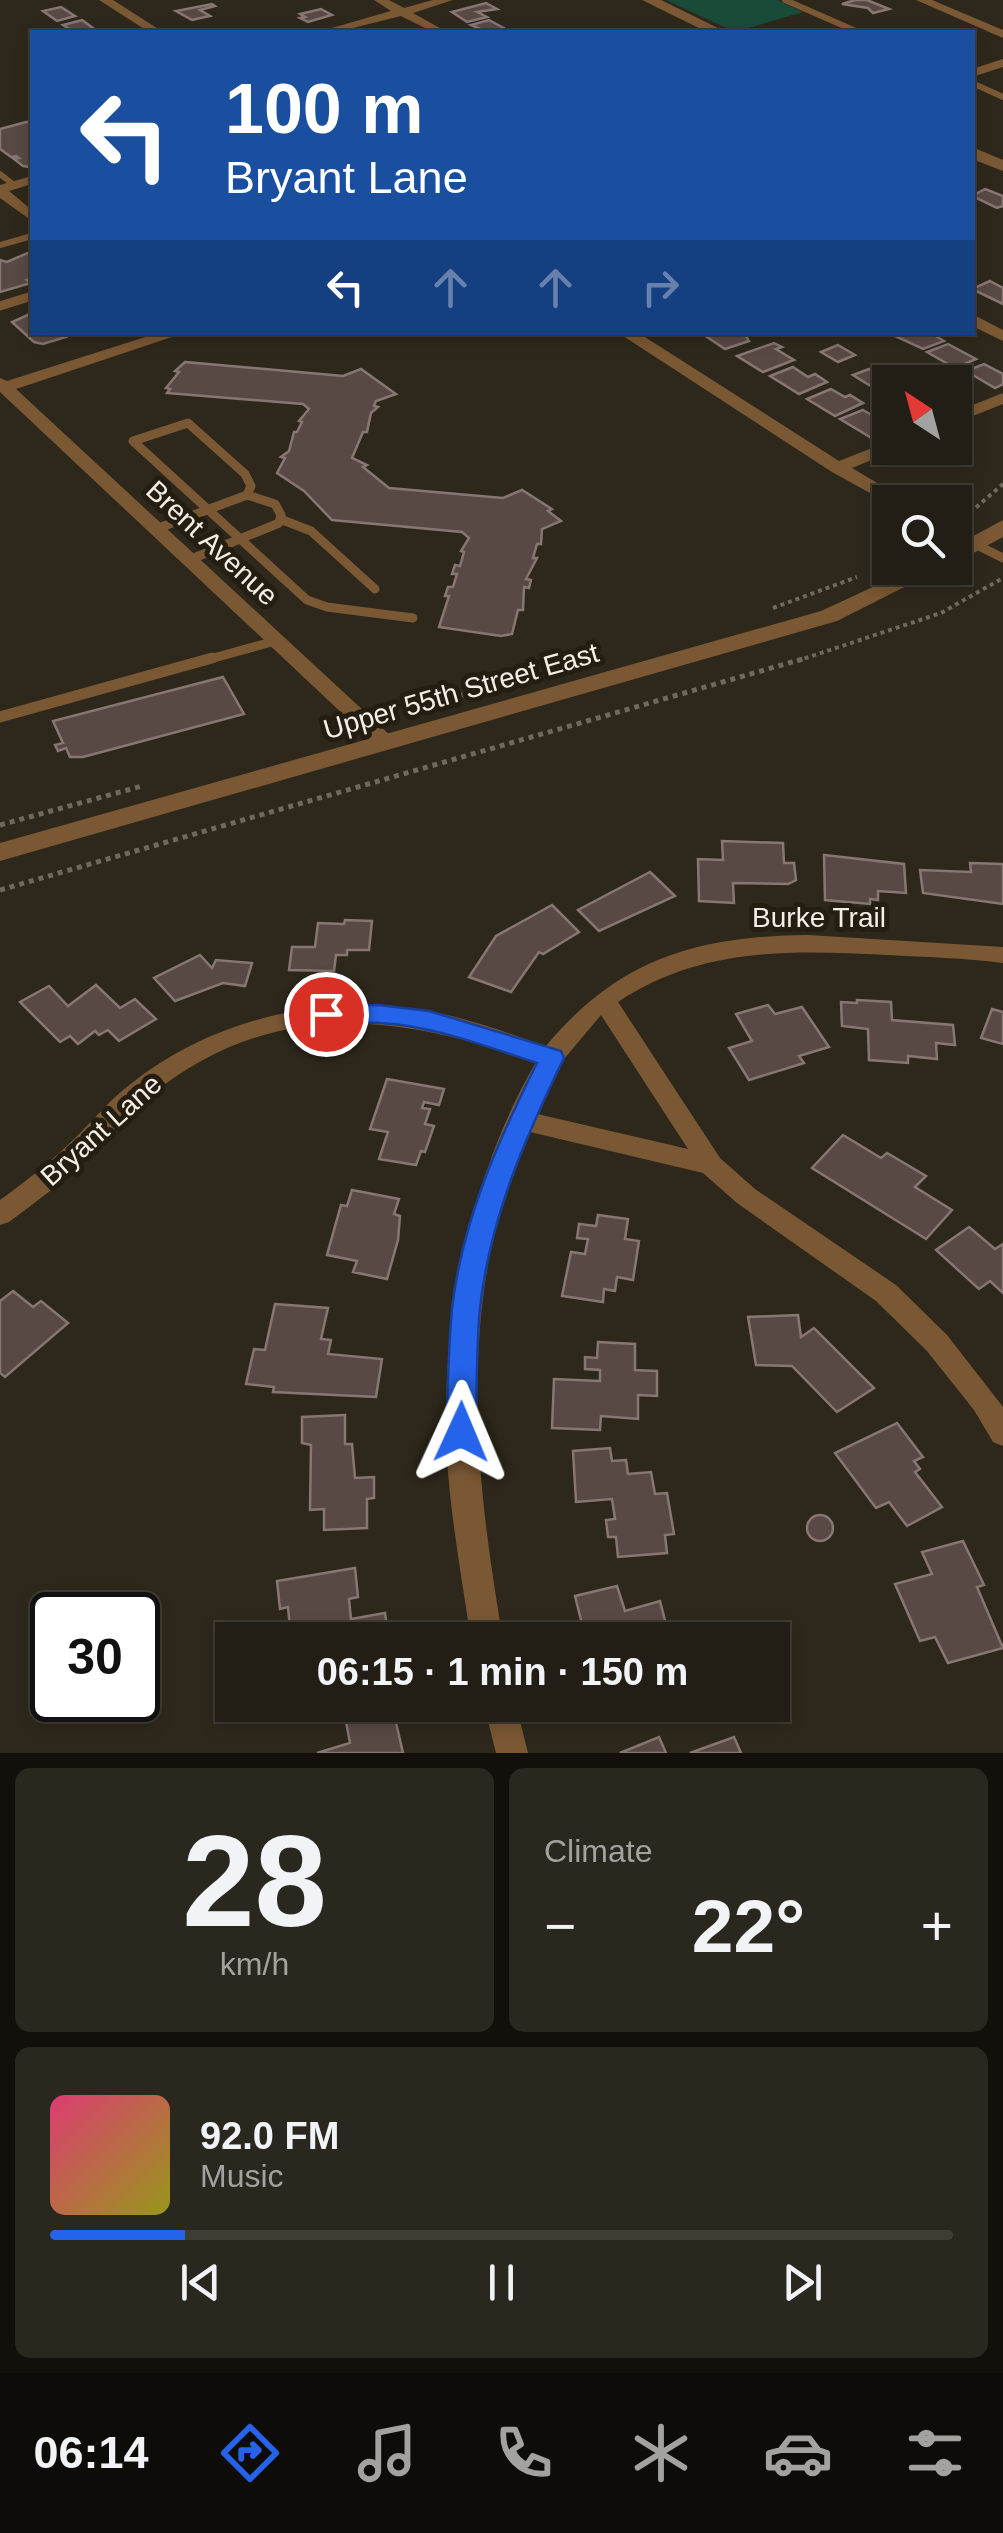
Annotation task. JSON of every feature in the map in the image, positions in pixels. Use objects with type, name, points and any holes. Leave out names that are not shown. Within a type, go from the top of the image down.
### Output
[{"type":"street","points":[[104,0],[153,30]]},
{"type":"street","points":[[380,0],[437,30]]},
{"type":"street","points":[[332,30],[447,0]]},
{"type":"street","points":[[649,0],[714,30]]},
{"type":"street","points":[[922,0],[1003,34]]},
{"type":"street","points":[[975,72],[1003,63]]},
{"type":"street","points":[[975,153],[1003,166]]},
{"type":"street","points":[[30,181],[5,188],[30,215]]},
{"type":"street","points":[[975,321],[1003,336]]},
{"type":"street","points":[[2,385],[171,335]]},
{"type":"street","points":[[631,335],[872,487]]},
{"type":"street","name":"Brent Avenue","points":[[2,385],[386,743]]},
{"type":"street","points":[[972,411],[1003,398]]},
{"type":"street","points":[[838,468],[872,454]]},
{"type":"street","points":[[972,546],[1003,527]]},
{"type":"street","name":"Upper 55th Street East","points":[[0,852],[829,616],[894,585]]},
{"type":"street","name":"Burke Trail","points":[[484,1622],[461,1432],[466,1309],[489,1199],[519,1120],[552,1058],[583,1018],[604,1000],[674,963],[700,954],[775,942],[1003,955]]},
{"type":"street","points":[[604,1000],[711,1165],[746,1196],[886,1293],[938,1343],[1003,1432]]},
{"type":"street","name":"Bryant Lane","points":[[0,1214],[62,1166],[138,1091],[180,1062],[275,1024],[326,1014],[378,1014],[429,1020],[552,1058]]},
{"type":"street","points":[[519,1120],[711,1165]]},
{"type":"street","points":[[504,1722],[512,1753]]},
{"type":"lane","points":[[785,0],[853,30]]},
{"type":"lane","points":[[975,84],[1003,96]]},
{"type":"lane","points":[[0,174],[5,188]]},
{"type":"lane","points":[[0,246],[30,237]]},
{"type":"lane","points":[[0,306],[30,297]]},
{"type":"lane","points":[[248,496],[251,486],[245,474],[188,423],[133,441],[307,600],[338,609],[413,618]]},
{"type":"lane","points":[[156,528],[248,496],[274,504],[280,520]]},
{"type":"lane","points":[[189,560],[280,520]]},
{"type":"lane","points":[[280,520],[311,530],[375,588]]},
{"type":"lane","points":[[972,551],[1003,558]]},
{"type":"lane","points":[[0,716],[275,640]]},
{"type":"path","points":[[972,511],[1003,484]]},
{"type":"path","points":[[766,610],[866,574]]},
{"type":"path","points":[[0,890],[856,644],[941,612],[1003,578]]},
{"type":"path","points":[[442,701],[533,676]]},
{"type":"green space","points":[[666,0],[777,0],[803,12],[742,30],[731,30]]},
{"type":"building","points":[[867,0],[889,9],[873,13],[868,8],[842,4]]},
{"type":"building","points":[[486,3],[497,9],[477,12],[487,17],[467,22],[452,12]]},
{"type":"building","points":[[215,6],[200,10],[210,16],[192,20],[176,11]]},
{"type":"building","points":[[61,7],[75,16],[57,21],[43,11]]},
{"type":"building","points":[[321,9],[332,15],[308,22],[300,18],[305,17],[300,14]]},
{"type":"building","points":[[82,20],[96,30],[71,30],[63,25]]},
{"type":"building","points":[[489,20],[507,30],[482,30],[471,25]]},
{"type":"building","points":[[30,122],[30,167],[0,149],[0,129]]},
{"type":"building","points":[[985,189],[1003,196],[1003,206],[997,208],[975,194]]},
{"type":"building","points":[[30,252],[30,283],[0,292],[0,260],[7,262]]},
{"type":"building","points":[[990,281],[1003,288],[1003,304],[975,290]]},
{"type":"building","points":[[30,314],[30,335],[66,337],[43,344],[34,342],[12,322]]},
{"type":"building","points":[[704,335],[745,335],[749,341],[725,349]]},
{"type":"building","points":[[934,335],[944,341],[923,349],[895,336]]},
{"type":"building","points":[[774,343],[782,347],[776,349],[794,360],[763,372],[737,356]]},
{"type":"building","points":[[948,344],[976,359],[950,365],[927,352]]},
{"type":"building","points":[[838,345],[855,355],[838,362],[821,352]]},
{"type":"building","points":[[185,362],[343,376],[361,369],[396,394],[376,401],[374,406],[378,407],[371,413],[367,432],[363,432],[352,458],[367,465],[363,467],[389,488],[503,498],[522,490],[552,509],[548,511],[561,521],[542,529],[541,544],[537,544],[533,558],[537,558],[526,579],[531,580],[529,588],[524,587],[523,610],[518,610],[512,634],[501,636],[439,627],[448,587],[453,587],[457,574],[452,574],[455,565],[460,566],[464,552],[461,551],[469,538],[462,532],[332,520],[304,491],[277,473],[285,458],[281,457],[289,451],[294,432],[302,422],[299,421],[309,409],[303,404],[167,393],[170,389],[166,388],[179,372],[175,371]]},
{"type":"building","points":[[984,364],[1003,374],[1003,384],[995,388],[972,375],[972,369]]},
{"type":"building","points":[[793,367],[808,377],[815,374],[827,382],[799,394],[770,376]]},
{"type":"building","points":[[869,369],[872,384],[869,385],[853,375]]},
{"type":"building","points":[[831,389],[863,403],[835,416],[807,399]]},
{"type":"building","points":[[863,410],[872,415],[872,436],[870,437],[840,419]]},
{"type":"building","points":[[223,677],[244,714],[83,757],[70,757],[66,748],[58,751],[55,745],[63,743],[53,721]]},
{"type":"building","points":[[722,841],[783,843],[784,863],[794,863],[796,880],[788,884],[733,883],[734,903],[699,901],[698,859],[723,860]]},
{"type":"building","points":[[824,855],[904,864],[906,893],[878,891],[878,900],[870,899],[870,904],[825,900]]},
{"type":"building","points":[[970,863],[1003,864],[1003,904],[923,893],[920,870],[971,872]]},
{"type":"building","points":[[650,872],[675,896],[599,931],[578,910]]},
{"type":"building","points":[[552,905],[579,932],[543,954],[539,952],[511,992],[469,977],[496,936]]},
{"type":"building","points":[[345,920],[372,921],[369,950],[347,950],[347,955],[336,955],[334,971],[289,970],[292,947],[315,947],[318,923],[344,924]]},
{"type":"building","points":[[200,955],[212,968],[216,960],[252,963],[245,986],[223,983],[175,1001],[154,978]]},
{"type":"building","points":[[96,985],[120,1008],[135,999],[156,1019],[119,1041],[108,1030],[99,1035],[95,1031],[78,1044],[70,1036],[60,1042],[20,1002],[49,986],[68,1006]]},
{"type":"building","points":[[841,1002],[891,1002],[892,1020],[953,1025],[955,1045],[936,1043],[937,1059],[908,1056],[908,1063],[869,1060],[868,1029],[842,1026]]},
{"type":"building","points":[[768,1005],[775,1014],[802,1007],[829,1047],[799,1056],[804,1063],[749,1080],[729,1048],[752,1041],[736,1014]]},
{"type":"building","points":[[992,1009],[1003,1012],[1003,1044],[981,1038]]},
{"type":"building","points":[[387,1079],[444,1089],[439,1105],[424,1102],[422,1108],[430,1109],[425,1124],[434,1126],[416,1165],[379,1159],[388,1132],[370,1129]]},
{"type":"building","points":[[843,1135],[881,1158],[887,1153],[926,1176],[915,1187],[952,1210],[926,1239],[812,1168]]},
{"type":"building","points":[[352,1190],[399,1199],[394,1214],[400,1216],[398,1240],[387,1279],[353,1272],[357,1261],[327,1255],[341,1205],[347,1206]]},
{"type":"building","points":[[598,1215],[628,1219],[625,1239],[639,1241],[633,1280],[617,1277],[615,1291],[604,1289],[603,1302],[562,1296],[571,1252],[585,1254],[588,1239],[577,1238],[579,1224],[596,1226]]},
{"type":"building","points":[[969,1227],[995,1249],[1003,1244],[1003,1293],[990,1281],[979,1289],[936,1250]]},
{"type":"building","points":[[13,1291],[33,1307],[41,1301],[68,1323],[5,1377],[0,1373],[0,1301]]},
{"type":"building","points":[[275,1304],[328,1308],[321,1339],[331,1340],[328,1354],[382,1359],[376,1397],[273,1392],[274,1387],[246,1384],[254,1349],[265,1350]]},
{"type":"building","points":[[798,1315],[801,1337],[814,1328],[874,1388],[837,1412],[792,1366],[756,1365],[748,1317]]},
{"type":"building","points":[[598,1342],[635,1344],[635,1370],[657,1371],[657,1396],[638,1395],[638,1419],[601,1416],[600,1430],[552,1428],[554,1379],[600,1381],[600,1370],[585,1369],[585,1357],[597,1358]]},
{"type":"building","points":[[345,1415],[345,1444],[352,1444],[355,1478],[374,1477],[374,1498],[367,1499],[367,1528],[324,1530],[324,1509],[310,1510],[311,1445],[302,1443],[302,1417]]},
{"type":"building","points":[[897,1423],[923,1457],[914,1461],[920,1469],[915,1472],[942,1507],[907,1526],[889,1502],[876,1508],[835,1453]]},
{"type":"building","points":[[610,1448],[612,1461],[626,1460],[628,1474],[651,1472],[655,1494],[667,1493],[674,1534],[665,1535],[667,1553],[618,1557],[616,1537],[608,1537],[606,1520],[615,1519],[612,1499],[576,1502],[573,1451]]},
{"type":"building","points":[[820,1515],[829,1519],[833,1528],[829,1537],[820,1541],[811,1537],[807,1528],[811,1519]]},
{"type":"building","points":[[963,1541],[984,1585],[977,1587],[1003,1648],[948,1663],[935,1637],[920,1641],[895,1584],[932,1574],[922,1552]]},
{"type":"building","points":[[355,1568],[358,1597],[349,1599],[351,1619],[385,1613],[386,1622],[289,1622],[288,1607],[280,1609],[277,1581]]},
{"type":"building","points":[[617,1586],[625,1611],[660,1601],[665,1622],[582,1622],[575,1596]]},
{"type":"building","points":[[346,1722],[396,1722],[403,1753],[317,1753],[350,1743]]},
{"type":"building","points":[[659,1737],[666,1753],[620,1753]]},
{"type":"building","points":[[734,1737],[741,1753],[690,1753]]},
{"type":"route","points":[[326,1014],[378,1014],[429,1020],[552,1058],[507,1149],[476,1252],[466,1309],[461,1432]]}]
